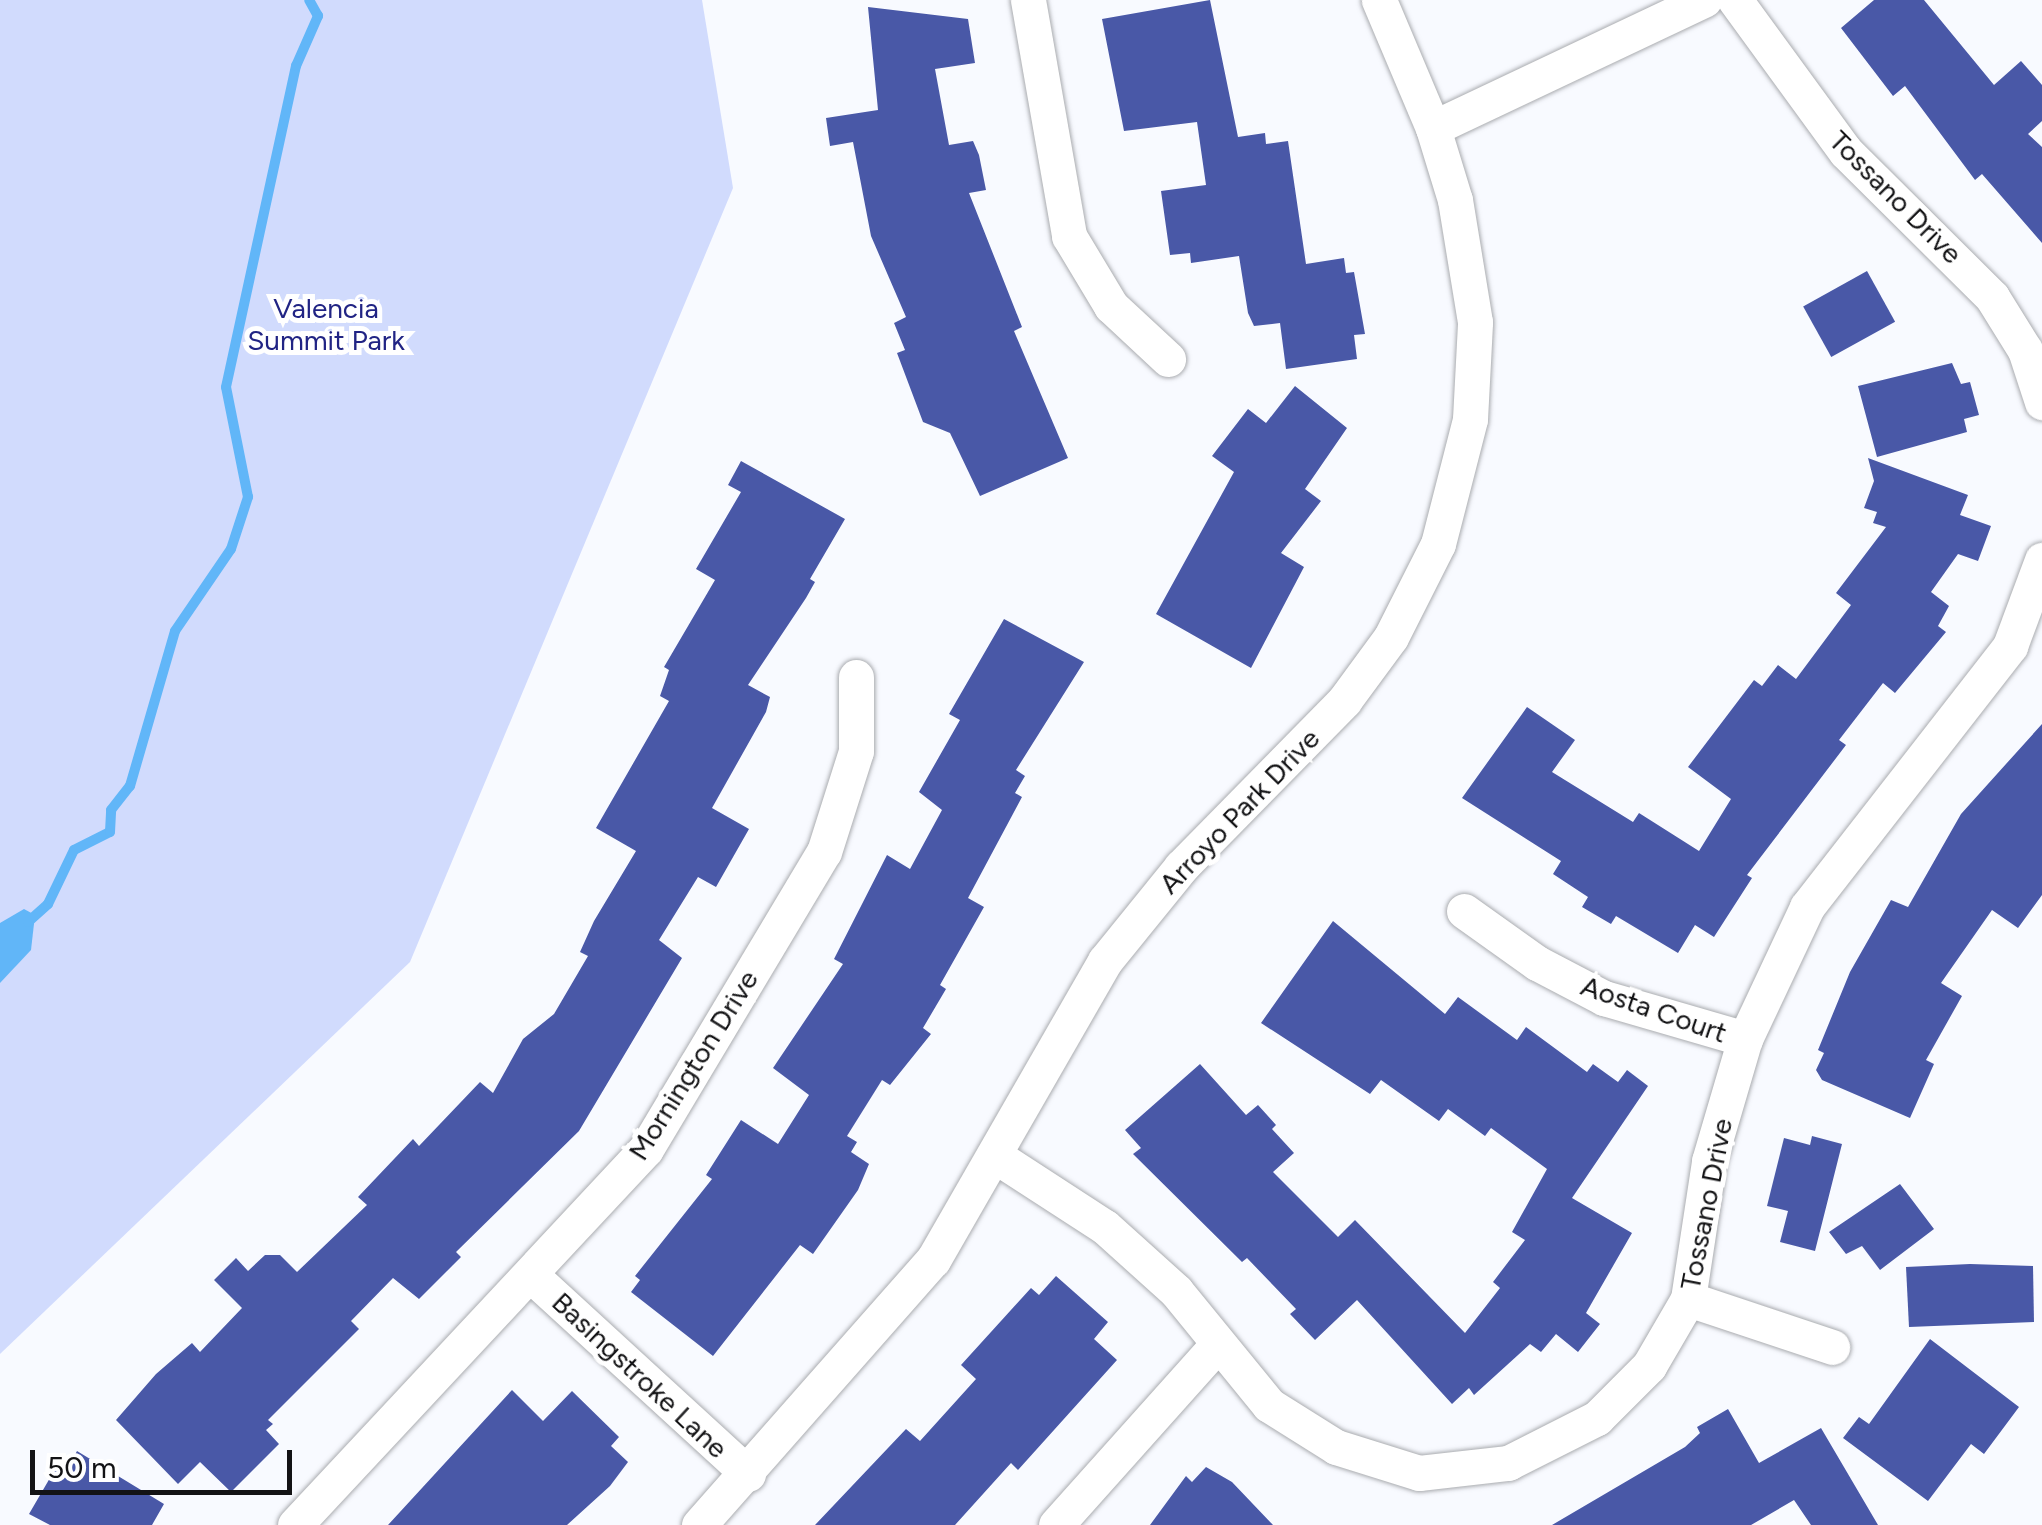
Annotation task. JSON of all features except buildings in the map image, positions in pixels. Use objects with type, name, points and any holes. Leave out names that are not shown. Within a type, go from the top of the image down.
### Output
[{"type":"street","points":[[1028,0],[1069,236],[1112,306],[1168,359]]},
{"type":"street","name":"Arroyo Park Drive","points":[[698,1525],[748,1474],[933,1260],[1105,961],[1181,866],[1344,701],[1391,637],[1438,544],[1470,419],[1475,322],[1455,200],[1433,128],[1379,0]]},
{"type":"street","points":[[1433,128],[1704,0]]},
{"type":"street","name":"Tossano Drive","points":[[1735,0],[1846,152],[1992,297],[2024,350],[2042,402]]},
{"type":"street","name":"Tossano Drive","points":[[994,1155],[1105,1228],[1176,1291],[1218,1344],[1286,1415],[1336,1447],[1419,1474],[1508,1463],[1597,1418],[1650,1366],[1688,1299],[1709,1160],[1745,1039],[1807,907],[2010,646],[2042,560]]},
{"type":"street","name":"Mornington Drive","points":[[296,1525],[646,1150],[824,852],[856,751],[856,677]]},
{"type":"street","name":"Aosta Court","points":[[1464,911],[1537,963],[1604,998],[1745,1039]]},
{"type":"street","name":"Basingstroke Lane","points":[[532,1276],[748,1474]]},
{"type":"street","points":[[1688,1299],[1832,1347]]},
{"type":"street","points":[[1056,1525],[1218,1344]]},
{"type":"green space","name":"Valencia Summit Park","points":[[0,0],[702,0],[733,188],[410,962],[0,1354]]},
{"type":"water","points":[[24,909],[35,915],[31,950],[0,983],[0,923]]},
{"type":"waterway","points":[[28,922],[48,904],[74,850],[110,832],[111,810],[130,786],[175,631],[231,549],[248,497],[226,387],[296,66],[318,16],[309,0]]}]
